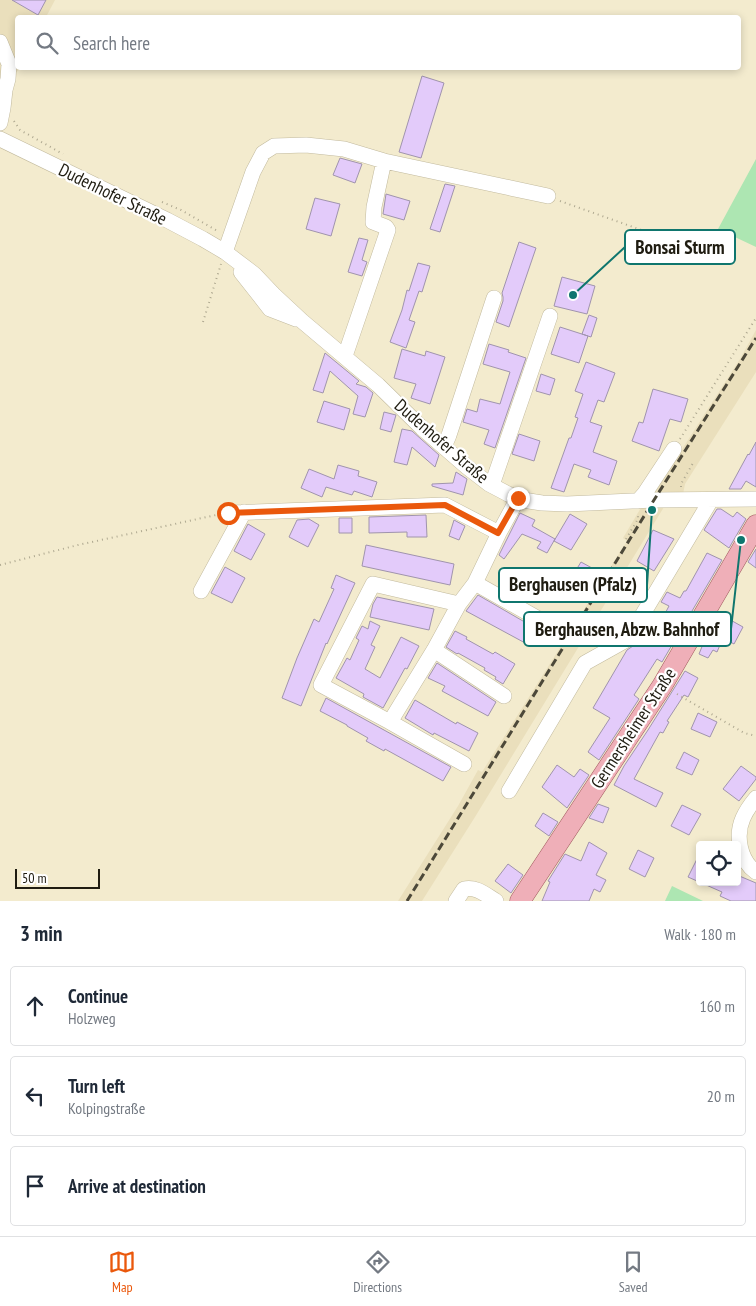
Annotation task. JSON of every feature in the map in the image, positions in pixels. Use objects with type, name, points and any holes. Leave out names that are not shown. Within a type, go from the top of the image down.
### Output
[{"type":"main road","name":"Germersheimer Straße","points":[[520,901],[662,686],[756,525]]},
{"type":"street","points":[[0,42],[9,64],[8,79],[2,92],[1,118]]},
{"type":"street","name":"Dudenhofer Straße","points":[[0,139],[167,220],[225,252],[254,274],[302,321],[378,385],[422,428],[467,467],[492,485],[518,498],[542,503],[567,504],[756,499]]},
{"type":"street","points":[[225,252],[253,172],[263,153],[274,146],[306,145],[344,150],[384,161],[548,196]]},
{"type":"street","points":[[345,356],[388,230],[386,227],[373,222],[374,207],[384,161]]},
{"type":"street","points":[[444,447],[494,298]]},
{"type":"street","points":[[492,485],[550,316]]},
{"type":"street","points":[[638,501],[674,449]]},
{"type":"street","points":[[390,722],[434,650],[459,604],[475,583],[498,533],[518,498]]},
{"type":"street","points":[[509,791],[585,663],[628,639],[711,500]]},
{"type":"street","points":[[228,513],[445,505],[498,533]]},
{"type":"street","points":[[201,591],[244,512]]},
{"type":"street","points":[[475,583],[544,622]]},
{"type":"street","points":[[459,604],[372,584],[320,685],[464,764]]},
{"type":"street","points":[[434,650],[504,696]]},
{"type":"street","points":[[756,798],[742,819],[739,835],[743,857],[756,872]]},
{"type":"street","points":[[456,901],[464,889],[471,888],[496,901]]},
{"type":"path","points":[[1,118],[15,122],[20,130],[64,154]]},
{"type":"path","points":[[548,196],[706,253]]},
{"type":"path","points":[[157,199],[181,210],[230,238]]},
{"type":"path","points":[[203,322],[225,252]]},
{"type":"path","points":[[674,449],[756,318]]},
{"type":"path","points":[[680,500],[681,484],[693,463]]},
{"type":"path","points":[[626,539],[638,520],[638,501]]},
{"type":"path","points":[[0,565],[78,545],[228,513]]},
{"type":"path","points":[[662,686],[744,733],[756,736]]},
{"type":"shaded area","points":[[0,0],[55,0],[47,15],[15,15],[15,70],[19,70],[0,86]]},
{"type":"shaded area","points":[[756,330],[756,372],[685,484],[683,494],[654,493],[740,359]]},
{"type":"shaded area","points":[[642,506],[664,507],[422,901],[398,901],[458,806],[478,770],[482,772],[627,541],[623,538]]},
{"type":"green space","points":[[756,159],[756,247],[718,229]]},
{"type":"green space","points":[[672,886],[703,901],[665,901]]},
{"type":"building","points":[[12,0],[46,0],[38,15]]},
{"type":"building","points":[[422,76],[444,83],[421,158],[399,152]]},
{"type":"building","points":[[340,158],[362,164],[355,183],[333,175]]},
{"type":"building","points":[[445,184],[455,186],[440,232],[430,229]]},
{"type":"building","points":[[386,194],[410,201],[404,220],[383,214]]},
{"type":"building","points":[[315,198],[340,204],[331,236],[306,229]]},
{"type":"building","points":[[359,238],[368,240],[362,260],[367,262],[362,276],[348,272]]},
{"type":"building","points":[[519,242],[536,248],[509,327],[496,322],[503,301],[502,293]]},
{"type":"building","points":[[418,263],[430,266],[422,292],[419,291],[409,320],[415,322],[406,348],[390,342]]},
{"type":"building","points":[[562,277],[595,286],[587,314],[554,306]]},
{"type":"building","points":[[589,315],[597,318],[591,337],[582,334]]},
{"type":"building","points":[[560,327],[588,336],[579,363],[551,354]]},
{"type":"building","points":[[489,344],[526,358],[495,448],[484,444],[489,430],[463,422],[467,409],[477,412],[480,399],[500,404],[510,372],[483,364]]},
{"type":"building","points":[[402,349],[425,356],[426,351],[445,357],[430,404],[411,398],[416,384],[394,378]]},
{"type":"building","points":[[325,353],[359,381],[356,384],[366,387],[373,393],[365,417],[353,414],[358,396],[330,371],[323,393],[313,390]]},
{"type":"building","points":[[586,362],[615,373],[604,402],[598,400],[590,422],[602,426],[593,452],[617,461],[609,485],[588,477],[591,470],[574,464],[564,492],[551,488],[578,418],[575,417],[583,394],[575,391]]},
{"type":"building","points":[[541,374],[555,379],[550,395],[536,391]]},
{"type":"building","points":[[653,389],[688,399],[681,422],[670,419],[659,451],[632,441],[639,422],[643,423]]},
{"type":"building","points":[[324,401],[350,409],[344,430],[317,422]]},
{"type":"building","points":[[384,412],[396,415],[391,432],[380,429]]},
{"type":"building","points":[[402,429],[412,431],[439,455],[435,467],[412,447],[407,465],[394,462]]},
{"type":"building","points":[[519,434],[540,441],[534,461],[512,454]]},
{"type":"building","points":[[756,442],[756,487],[746,481],[741,489],[729,489],[748,454]]},
{"type":"building","points":[[338,465],[359,471],[358,476],[377,482],[372,497],[354,491],[352,495],[326,487],[322,497],[301,488],[309,469],[334,479]]},
{"type":"building","points":[[456,472],[467,479],[463,495],[432,486],[432,484],[453,483]]},
{"type":"building","points":[[717,509],[721,509],[733,517],[737,512],[746,519],[729,548],[704,530]]},
{"type":"building","points":[[520,513],[535,520],[532,526],[555,539],[547,553],[537,548],[541,542],[522,534],[504,559],[499,555]]},
{"type":"building","points":[[570,514],[587,524],[571,550],[554,541]]},
{"type":"building","points":[[426,515],[427,537],[407,537],[407,532],[369,533],[369,517]]},
{"type":"building","points":[[339,518],[352,518],[352,533],[339,533]]},
{"type":"building","points":[[309,519],[319,525],[308,547],[289,537],[297,520]]},
{"type":"building","points":[[454,520],[465,526],[459,540],[449,536]]},
{"type":"building","points":[[248,524],[265,534],[251,560],[234,551]]},
{"type":"building","points":[[653,530],[674,539],[654,571],[637,561]]},
{"type":"building","points":[[366,545],[454,564],[450,585],[362,566]]},
{"type":"building","points":[[756,549],[756,568],[748,562]]},
{"type":"building","points":[[707,553],[722,560],[662,662],[657,659],[634,695],[639,699],[599,760],[588,752],[610,718],[593,708],[627,650],[636,644],[652,617],[660,623],[669,606],[661,602],[667,592],[680,598],[684,591],[686,591]]},
{"type":"building","points":[[581,562],[592,568],[584,581],[573,575]]},
{"type":"building","points":[[225,567],[245,578],[232,603],[211,593]]},
{"type":"building","points":[[336,575],[355,583],[326,643],[301,706],[282,698],[314,619],[319,622],[334,589],[331,588]]},
{"type":"building","points":[[478,595],[535,628],[527,644],[466,611]]},
{"type":"building","points":[[377,597],[434,609],[429,630],[370,617]]},
{"type":"building","points":[[718,613],[743,627],[734,644],[723,638],[717,652],[713,650],[708,658],[699,654]]},
{"type":"building","points":[[370,621],[380,626],[371,645],[375,647],[365,669],[380,678],[401,637],[419,646],[383,708],[363,697],[364,694],[336,678],[347,658],[350,660],[359,640],[356,638],[362,626],[368,629]]},
{"type":"building","points":[[455,631],[493,654],[495,652],[515,664],[503,684],[484,670],[485,668],[446,647]]},
{"type":"building","points":[[437,663],[496,702],[488,716],[442,691],[445,686],[428,678]]},
{"type":"building","points":[[685,671],[698,678],[688,697],[684,695],[667,721],[669,722],[663,733],[660,732],[634,779],[663,793],[656,807],[614,785],[624,766]]},
{"type":"building","points":[[326,698],[451,767],[443,781],[385,749],[384,751],[366,741],[368,738],[320,711]]},
{"type":"building","points":[[415,700],[456,724],[457,722],[478,733],[469,751],[434,733],[433,735],[405,718]]},
{"type":"building","points":[[698,713],[717,722],[710,737],[691,729]]},
{"type":"building","points":[[684,752],[699,760],[692,775],[676,768]]},
{"type":"building","points":[[557,765],[574,777],[580,769],[589,775],[567,808],[542,787]]},
{"type":"building","points":[[741,766],[756,777],[756,779],[739,801],[723,789]]},
{"type":"building","points":[[598,804],[609,808],[603,823],[589,818]]},
{"type":"building","points":[[682,805],[701,814],[689,835],[671,826]]},
{"type":"building","points":[[543,813],[558,822],[549,836],[535,826]]},
{"type":"building","points":[[589,842],[607,853],[596,875],[606,880],[600,892],[594,889],[589,901],[542,901],[550,882],[548,881],[565,854],[581,861]]},
{"type":"building","points":[[638,850],[654,858],[645,877],[629,869]]},
{"type":"building","points":[[696,861],[696,881],[688,877]]},
{"type":"building","points":[[508,864],[523,875],[511,893],[495,881]]},
{"type":"building","points":[[741,877],[756,883],[756,901],[731,901],[720,896],[722,892],[708,886],[741,886]]},
{"type":"railway","points":[[407,901],[756,338]]},
{"type":"place","name":"Bonsai Sturm","points":[[573,295]]},
{"type":"place","name":"Berghausen (Pfalz)","points":[[652,510]]},
{"type":"place","name":"Berghausen, Abzw. Bahnhof","points":[[741,540]]},
{"type":"route","points":[[228,513],[445,505],[498,533],[518,498]]}]
